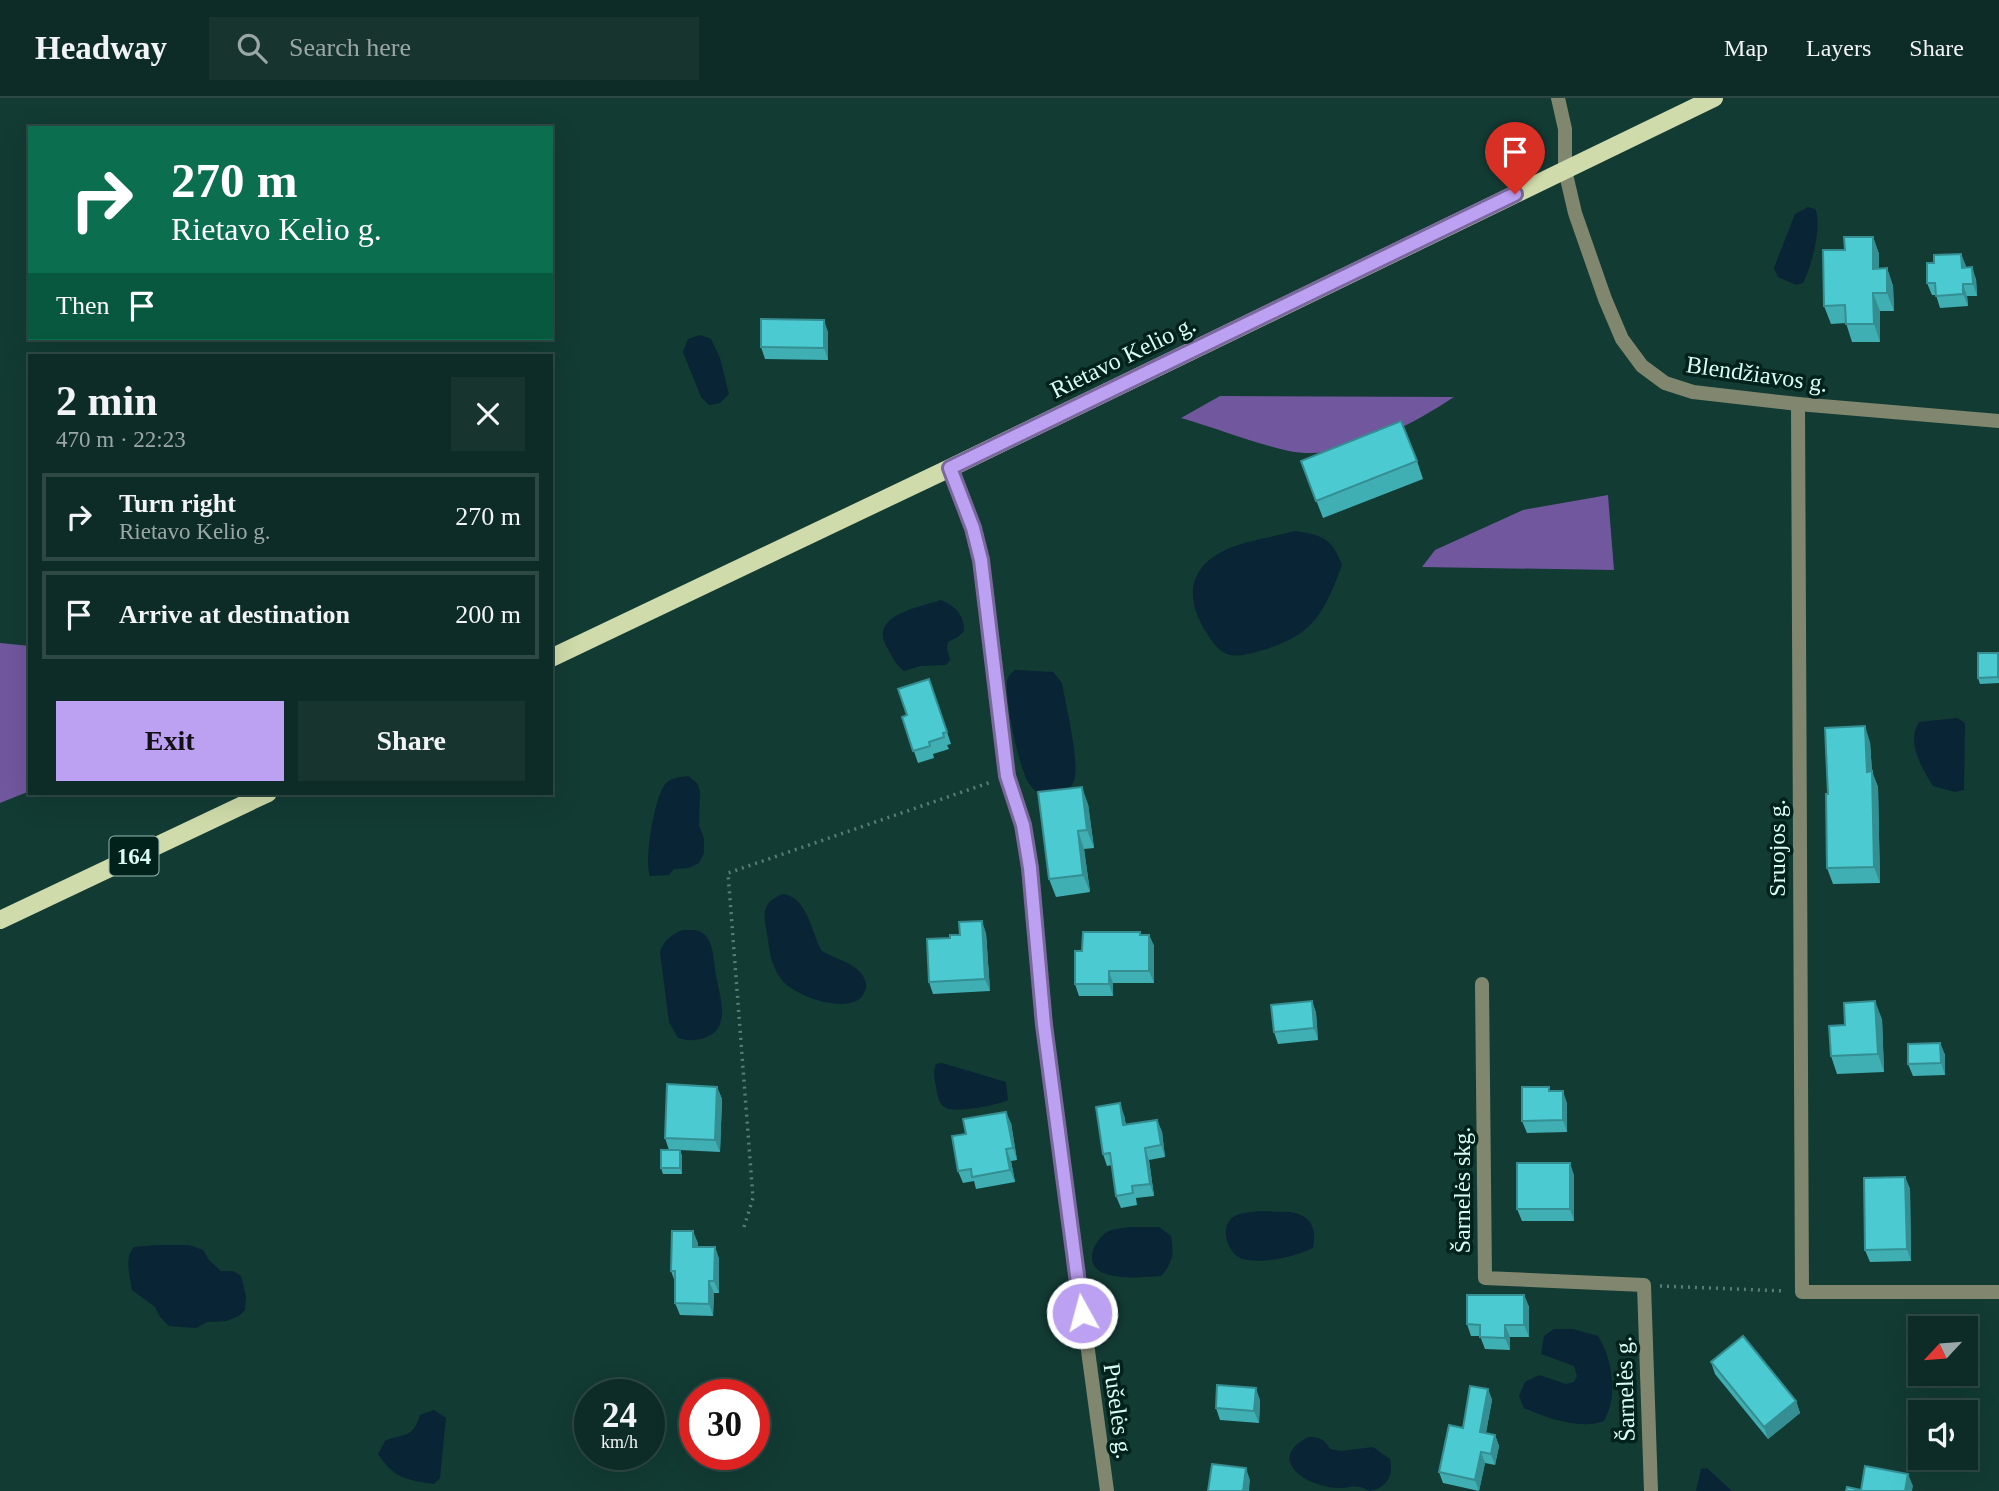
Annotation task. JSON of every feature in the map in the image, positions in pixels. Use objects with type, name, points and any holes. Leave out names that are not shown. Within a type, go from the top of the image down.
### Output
[{"type":"main road","name":"Rietavo Kelio g.","points":[[553,657],[1714,98]]},
{"type":"main road","name":"164","points":[[0,920],[264,795]]},
{"type":"street","name":"Blendžiavos g.","points":[[1558,98],[1565,129],[1565,170],[1575,213],[1605,299],[1622,339],[1642,366],[1665,383],[1693,392],[1798,404],[1999,421]]},
{"type":"street","name":"Sruojos g.","points":[[1798,404],[1802,1292]]},
{"type":"street","name":"Pušelės g.","points":[[950,468],[973,528],[981,560],[1007,776],[1023,825],[1030,868],[1044,1025],[1107,1491]]},
{"type":"street","name":"Šarnelės skg.","points":[[1482,984],[1485,1278],[1644,1285]]},
{"type":"street","name":"Šarnelės g.","points":[[1644,1285],[1651,1491]]},
{"type":"street","points":[[1802,1292],[1999,1292]]},
{"type":"path","points":[[744,1227],[753,1198],[728,873],[1007,776]]},
{"type":"path","points":[[1644,1285],[1802,1292]]},
{"type":"shaded area","points":[[1220,396],[1454,397],[1376,439],[1332,451],[1310,453],[1275,448],[1181,418]]},
{"type":"shaded area","points":[[1608,495],[1614,570],[1422,567],[1435,550],[1523,510]]},
{"type":"shaded area","points":[[0,643],[28,646],[28,792],[0,803]]},
{"type":"water","points":[[1808,207],[1815,209],[1817,235],[1806,276],[1803,283],[1796,285],[1778,277],[1774,268],[1795,214]]},
{"type":"water","points":[[700,335],[711,339],[720,358],[729,394],[720,403],[709,405],[701,397],[683,352],[688,339]]},
{"type":"water","points":[[1295,531],[1325,539],[1342,565],[1323,609],[1306,629],[1280,644],[1245,655],[1224,653],[1210,638],[1195,608],[1193,589],[1199,571],[1225,550]]},
{"type":"water","points":[[941,600],[958,612],[964,625],[964,631],[948,642],[950,660],[946,665],[920,666],[904,671],[888,649],[883,637],[884,628],[898,615]]},
{"type":"water","points":[[1015,670],[1053,672],[1062,683],[1076,764],[1073,783],[1060,793],[1044,797],[1031,787],[1024,773],[1008,705],[1008,679]]},
{"type":"water","points":[[1957,718],[1965,723],[1964,790],[1955,792],[1933,786],[1917,755],[1914,738],[1919,722]]},
{"type":"water","points":[[688,776],[697,783],[700,791],[699,825],[704,839],[704,853],[699,863],[689,868],[674,869],[669,875],[650,876],[649,845],[653,818],[663,787],[674,778]]},
{"type":"water","points":[[782,894],[791,896],[803,908],[822,951],[852,965],[862,974],[866,986],[859,999],[849,1003],[824,1002],[798,992],[781,979],[771,957],[765,909],[775,897]]},
{"type":"water","points":[[683,930],[700,931],[710,943],[722,1012],[721,1020],[713,1034],[694,1040],[678,1038],[669,1022],[660,952],[669,938]]},
{"type":"water","points":[[942,1063],[1006,1082],[1008,1100],[965,1109],[948,1109],[940,1102],[934,1075],[936,1064]]},
{"type":"water","points":[[1255,1212],[1290,1212],[1308,1219],[1314,1234],[1313,1248],[1288,1257],[1260,1261],[1243,1259],[1229,1246],[1227,1226],[1235,1216]]},
{"type":"water","points":[[1129,1227],[1159,1227],[1171,1236],[1172,1257],[1161,1276],[1115,1276],[1107,1275],[1096,1268],[1092,1257],[1098,1240],[1109,1231]]},
{"type":"water","points":[[189,1245],[203,1250],[221,1271],[233,1271],[241,1276],[246,1296],[245,1310],[239,1316],[226,1321],[207,1322],[196,1328],[169,1326],[155,1307],[132,1290],[129,1273],[129,1256],[134,1247]]},
{"type":"water","points":[[1554,1329],[1573,1329],[1598,1336],[1607,1356],[1612,1378],[1611,1401],[1604,1421],[1574,1423],[1553,1419],[1524,1408],[1519,1396],[1525,1382],[1539,1375],[1566,1384],[1574,1382],[1577,1376],[1574,1366],[1541,1354],[1544,1336]]},
{"type":"water","points":[[434,1410],[446,1418],[440,1478],[434,1484],[395,1473],[378,1454],[385,1441],[411,1432],[420,1415]]},
{"type":"water","points":[[1308,1437],[1321,1439],[1330,1449],[1341,1451],[1373,1447],[1390,1459],[1388,1480],[1381,1487],[1370,1491],[1357,1486],[1329,1487],[1312,1482],[1298,1474],[1290,1462],[1294,1447]]},
{"type":"water","points":[[1707,1468],[1732,1491],[1696,1491],[1701,1469]]},
{"type":"building","points":[[1844,237],[1873,237],[1873,269],[1887,268],[1887,293],[1873,293],[1874,324],[1846,324],[1845,305],[1824,306],[1823,250],[1845,250]]},
{"type":"building","points":[[1961,254],[1962,268],[1972,267],[1973,284],[1963,284],[1963,294],[1936,296],[1935,283],[1927,283],[1927,263],[1934,263],[1934,255]]},
{"type":"building","points":[[761,319],[824,320],[824,348],[761,347]]},
{"type":"building","points":[[1401,421],[1417,461],[1316,501],[1301,461]]},
{"type":"building","points":[[1978,653],[1998,653],[1998,677],[1978,678]]},
{"type":"building","points":[[929,679],[947,732],[943,733],[944,737],[929,742],[930,746],[913,751],[902,717],[907,715],[898,689]]},
{"type":"building","points":[[1865,726],[1867,772],[1872,771],[1874,867],[1827,868],[1825,728]]},
{"type":"building","points":[[1082,787],[1087,830],[1078,831],[1083,875],[1049,879],[1038,792]]},
{"type":"building","points":[[982,921],[985,979],[929,982],[927,939],[960,935],[959,922]]},
{"type":"building","points":[[1083,932],[1140,932],[1140,935],[1149,935],[1149,971],[1109,971],[1109,984],[1075,984],[1075,951],[1082,951]]},
{"type":"building","points":[[1312,1001],[1314,1028],[1274,1032],[1271,1005]]},
{"type":"building","points":[[1875,1001],[1878,1054],[1831,1056],[1829,1026],[1845,1025],[1844,1003]]},
{"type":"building","points":[[1940,1043],[1941,1063],[1908,1064],[1908,1044]]},
{"type":"building","points":[[667,1084],[717,1087],[715,1140],[665,1138]]},
{"type":"building","points":[[1522,1087],[1549,1087],[1549,1091],[1563,1091],[1563,1120],[1522,1121]]},
{"type":"building","points":[[1120,1103],[1123,1125],[1157,1120],[1161,1145],[1145,1148],[1150,1184],[1132,1186],[1133,1193],[1116,1196],[1110,1153],[1103,1154],[1096,1107]]},
{"type":"building","points":[[1006,1112],[1013,1148],[1006,1149],[1010,1170],[972,1177],[971,1169],[958,1171],[952,1136],[966,1134],[963,1119]]},
{"type":"building","points":[[661,1150],[680,1150],[680,1168],[661,1168]]},
{"type":"building","points":[[1517,1163],[1570,1163],[1570,1209],[1517,1209]]},
{"type":"building","points":[[1905,1177],[1907,1249],[1865,1250],[1864,1178]]},
{"type":"building","points":[[672,1231],[693,1231],[693,1247],[715,1247],[714,1281],[709,1281],[709,1304],[675,1303],[675,1271],[671,1271]]},
{"type":"building","points":[[1467,1295],[1524,1295],[1524,1325],[1505,1325],[1505,1338],[1480,1337],[1480,1325],[1467,1324]]},
{"type":"building","points":[[1743,1336],[1796,1401],[1764,1427],[1711,1362]]},
{"type":"building","points":[[1217,1385],[1256,1388],[1254,1411],[1216,1408]]},
{"type":"building","points":[[1470,1386],[1488,1389],[1480,1432],[1495,1435],[1491,1454],[1481,1452],[1475,1480],[1439,1472],[1449,1425],[1463,1428]]},
{"type":"building","points":[[1212,1464],[1246,1468],[1243,1491],[1208,1491]]},
{"type":"building","points":[[1865,1466],[1908,1474],[1905,1491],[1846,1491],[1847,1487],[1861,1490]]},
{"type":"route","points":[[1082,1313],[1044,1025],[1030,868],[1023,825],[1007,776],[981,560],[973,528],[950,468],[1515,194]]}]
